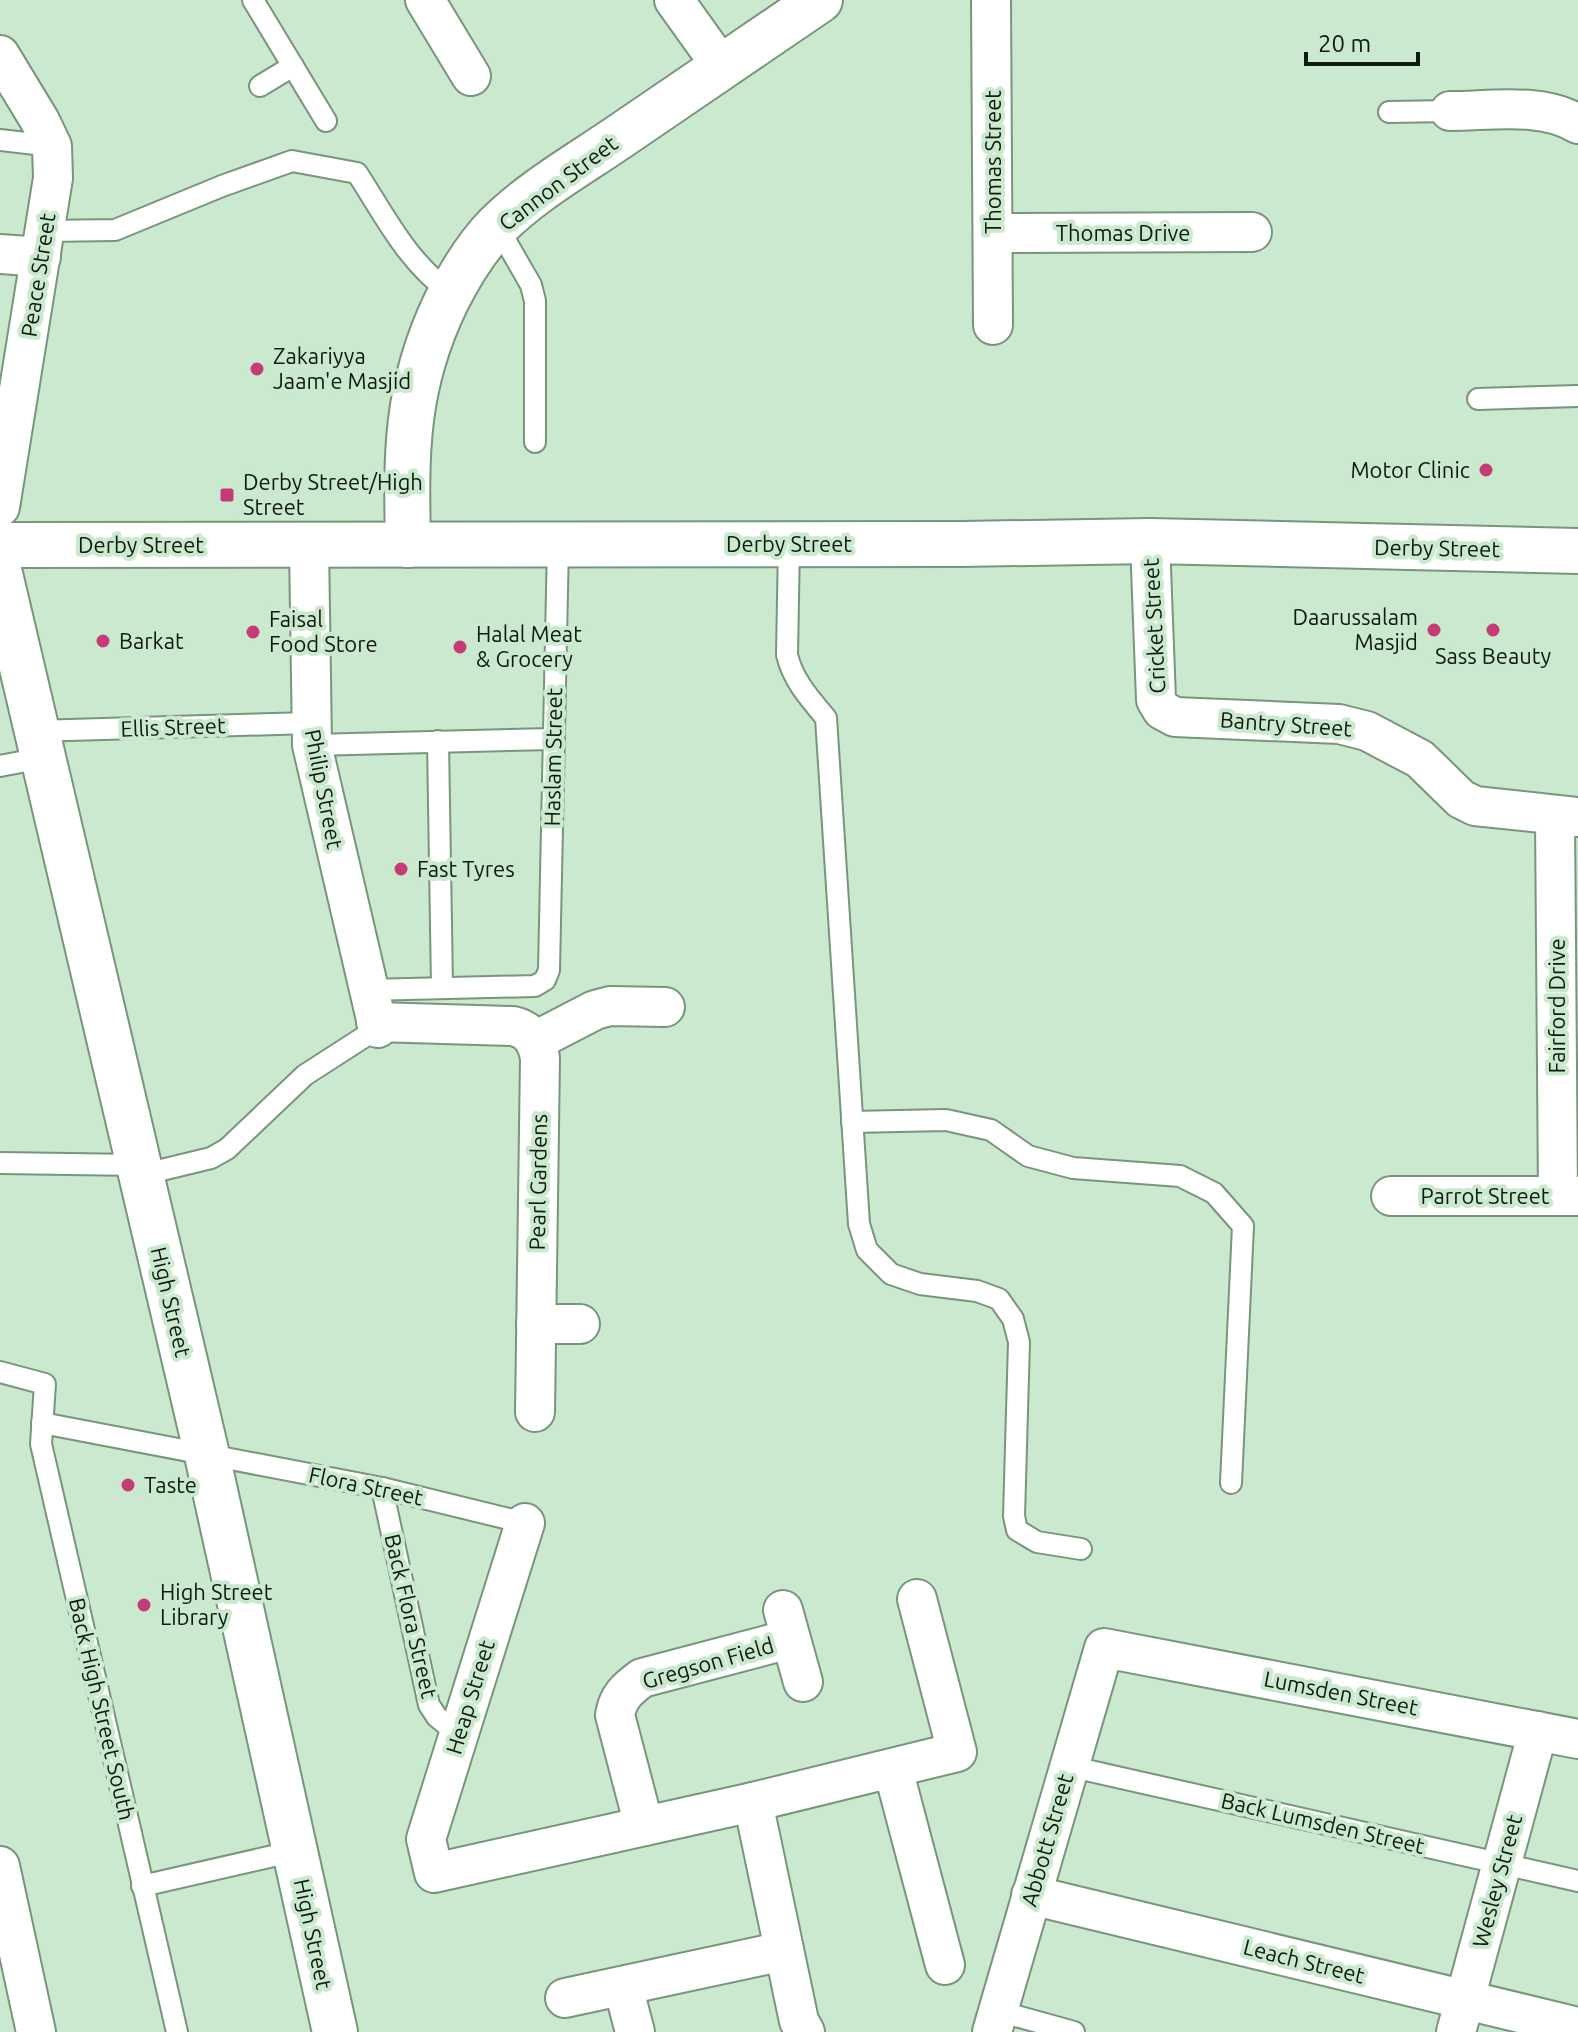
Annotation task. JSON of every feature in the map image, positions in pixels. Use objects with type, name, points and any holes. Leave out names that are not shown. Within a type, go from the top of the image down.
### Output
[{"type":"street","points":[[425,0],[471,76]]},
{"type":"street","points":[[674,0],[722,67]]},
{"type":"street","name":"Cannon Street","points":[[408,545],[406,461],[416,379],[431,333],[480,244],[529,198],[820,0]]},
{"type":"street","name":"Thomas Street","points":[[991,0],[993,325]]},
{"type":"street","name":"Peace Street","points":[[0,55],[52,146],[53,178],[43,244],[10,391],[0,507]]},
{"type":"street","points":[[1450,111],[1545,111],[1563,115],[1578,124]]},
{"type":"street","name":"Thomas Drive","points":[[993,233],[1252,232]]},
{"type":"street","points":[[0,254],[43,244]]},
{"type":"street","name":"Derby Street","points":[[0,545],[1150,541],[1578,551]]},
{"type":"street","name":"Cricket Street","points":[[1150,541],[1156,700],[1162,710]]},
{"type":"street","name":"Philip Street","points":[[309,545],[311,734],[374,1013]]},
{"type":"street","name":"High Street","points":[[0,574],[26,752],[140,1170],[207,1455],[335,2032]]},
{"type":"street","name":"Bantry Street","points":[[1162,710],[1175,717],[1339,724],[1367,731],[1420,759],[1461,799],[1475,806],[1567,817]]},
{"type":"street","name":"Fairford Drive","points":[[1567,817],[1568,1196]]},
{"type":"street","points":[[374,1013],[513,1026],[523,1028],[535,1041],[595,1010],[610,1006],[665,1007]]},
{"type":"street","name":"Pearl Gardens","points":[[535,1041],[540,1058],[535,1412]]},
{"type":"street","name":"Parrot Street","points":[[1391,1196],[1568,1196]]},
{"type":"street","points":[[536,1324],[580,1324]]},
{"type":"street","name":"Heap Street","points":[[525,1523],[426,1839],[434,1873],[644,1826]]},
{"type":"street","points":[[644,1826],[957,1752],[917,1599]]},
{"type":"street","name":"Gregson Field","points":[[644,1826],[615,1715],[617,1700],[628,1688],[642,1678],[787,1624],[803,1682]]},
{"type":"street","name":"Lumsden Street","points":[[1104,1648],[1578,1739]]},
{"type":"street","name":"Abbott Street","points":[[995,2022],[1104,1648]]},
{"type":"street","name":"Wesley Street","points":[[1460,2016],[1538,1731]]},
{"type":"street","points":[[893,1769],[951,1940]]},
{"type":"street","points":[[753,1802],[799,2021],[805,2032]]},
{"type":"street","points":[[0,1866],[6,1917],[36,2032]]},
{"type":"street","name":"Leach Street","points":[[1031,1895],[1460,2016],[1578,2027]]},
{"type":"street","points":[[565,1998],[784,1951]]},
{"type":"street","points":[[623,1986],[635,2032]]},
{"type":"lane","points":[[253,0],[326,121]]},
{"type":"lane","points":[[260,86],[293,66]]},
{"type":"lane","points":[[1389,112],[1450,111]]},
{"type":"lane","points":[[0,140],[52,146]]},
{"type":"lane","points":[[43,244],[115,230],[292,161],[357,173],[428,277],[451,293]]},
{"type":"lane","points":[[497,226],[531,285],[535,301],[535,442]]},
{"type":"lane","points":[[1478,399],[1578,396]]},
{"type":"lane","name":"Haslam Street","points":[[442,987],[535,986],[545,980],[549,970],[558,544]]},
{"type":"lane","points":[[789,544],[787,655],[790,669],[799,685],[826,718],[859,1224],[867,1250],[891,1274],[920,1284],[977,1291],[999,1299],[1013,1319],[1019,1342],[1014,1516],[1017,1530],[1037,1542],[1081,1549]]},
{"type":"lane","name":"Ellis Street","points":[[26,752],[311,734],[438,741],[552,739]]},
{"type":"lane","points":[[0,1163],[140,1170],[211,1158],[227,1149],[374,1013],[442,987],[438,741]]},
{"type":"lane","points":[[852,1122],[946,1120],[991,1130],[1028,1156],[1073,1168],[1180,1176],[1214,1193],[1243,1226],[1231,1483]]},
{"type":"lane","name":"Back High Street South","points":[[0,1372],[45,1384],[41,1444],[177,2032]]},
{"type":"lane","name":"Flora Street","points":[[42,1423],[382,1488],[525,1523]]},
{"type":"lane","name":"Back Flora Street","points":[[382,1488],[429,1705],[437,1717],[458,1734]]},
{"type":"lane","name":"Back Lumsden Street","points":[[1068,1766],[1578,1881]]},
{"type":"lane","points":[[142,1886],[295,1851]]},
{"type":"lane","points":[[995,2022],[1074,2032]]},
{"type":"place","name":"Zakariyya Jaam'e Masjid","points":[[257,369]]},
{"type":"place","name":"Motor Clinic","points":[[1486,470]]},
{"type":"place","name":"Derby Street/High Street","points":[[227,495]]},
{"type":"place","name":"Daarussalam Masjid","points":[[1434,630]]},
{"type":"place","name":"Sass Beauty","points":[[1493,630]]},
{"type":"place","name":"Faisal Food Store","points":[[253,632]]},
{"type":"place","name":"Barkat","points":[[103,641]]},
{"type":"place","name":"Halal Meat & Grocery","points":[[460,647]]},
{"type":"place","name":"Fast Tyres","points":[[401,869]]},
{"type":"place","name":"Taste","points":[[128,1485]]},
{"type":"place","name":"High Street Library","points":[[144,1605]]}]
